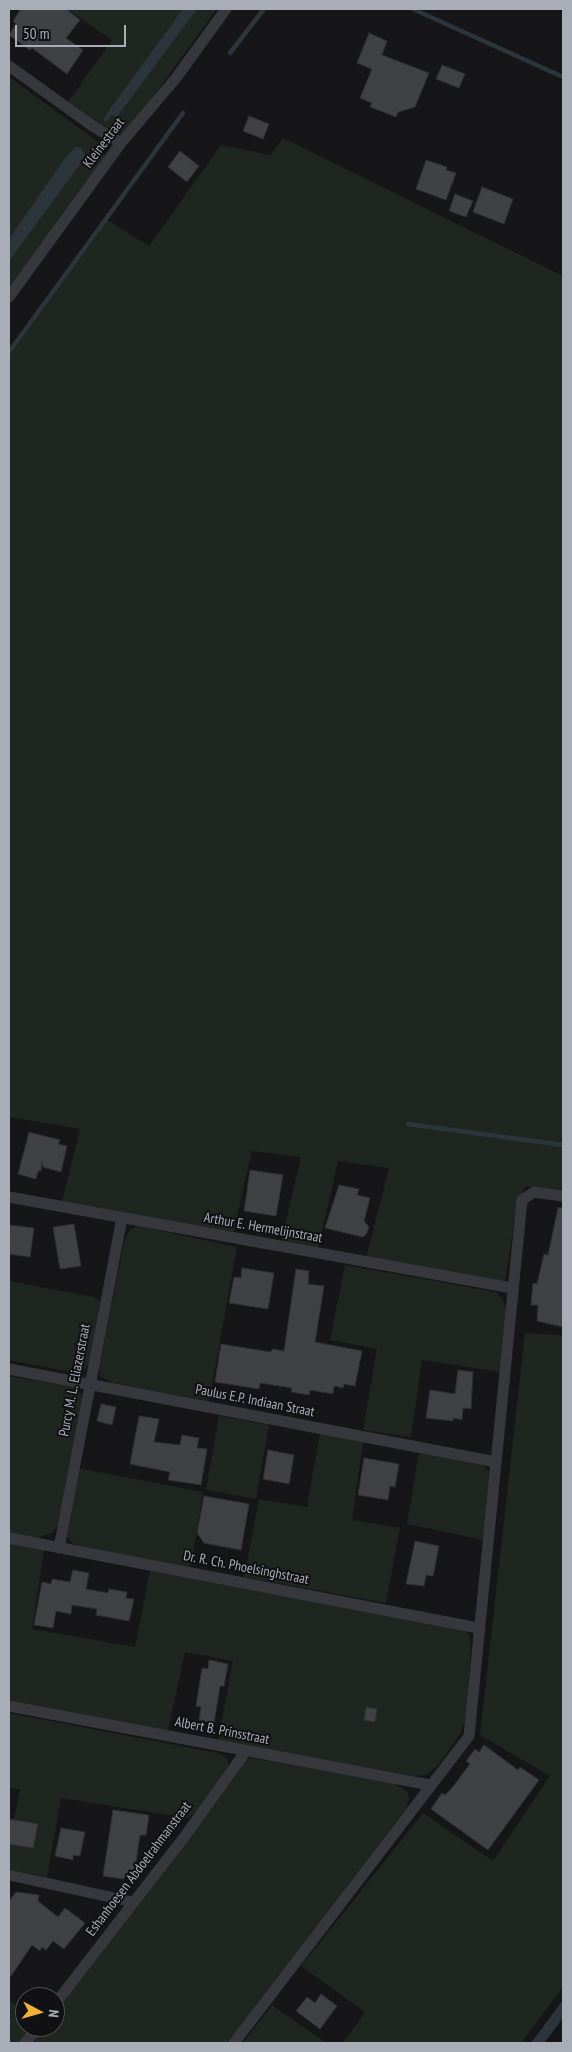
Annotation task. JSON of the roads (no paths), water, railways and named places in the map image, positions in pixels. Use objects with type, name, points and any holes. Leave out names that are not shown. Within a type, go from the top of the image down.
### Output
[{"type":"street","name":"Kleinestraat","points":[[9,297],[121,143],[176,78],[226,9]]},
{"type":"street","points":[[9,66],[94,127],[121,143]]},
{"type":"street","points":[[234,2043],[469,1736],[478,1628],[522,1200],[534,1192],[563,1196]]},
{"type":"street","name":"Arthur E. Hermelijnstraat","points":[[9,1197],[512,1288]]},
{"type":"street","name":"Purcy M. L. Eliazerstraat","points":[[59,1548],[122,1218]]},
{"type":"street","name":"Paulus E.P. Indiaan Straat","points":[[9,1369],[496,1462]]},
{"type":"street","name":"Dr. R. Ch. Phoelsinghstraat","points":[[9,1538],[478,1628]]},
{"type":"street","name":"Albert B. Prinsstraat","points":[[9,1706],[430,1785]]},
{"type":"street","name":"Eshanhoesen Abdoelrahmanstraat","points":[[65,1991],[185,1836],[246,1751]]},
{"type":"street","points":[[9,1875],[133,1902]]},
{"type":"waterway","points":[[230,53],[264,9]]},
{"type":"waterway","points":[[413,9],[563,77]]},
{"type":"waterway","points":[[106,119],[113,109]]},
{"type":"waterway","points":[[9,352],[183,113]]},
{"type":"waterway","points":[[408,1124],[563,1145]]}]
